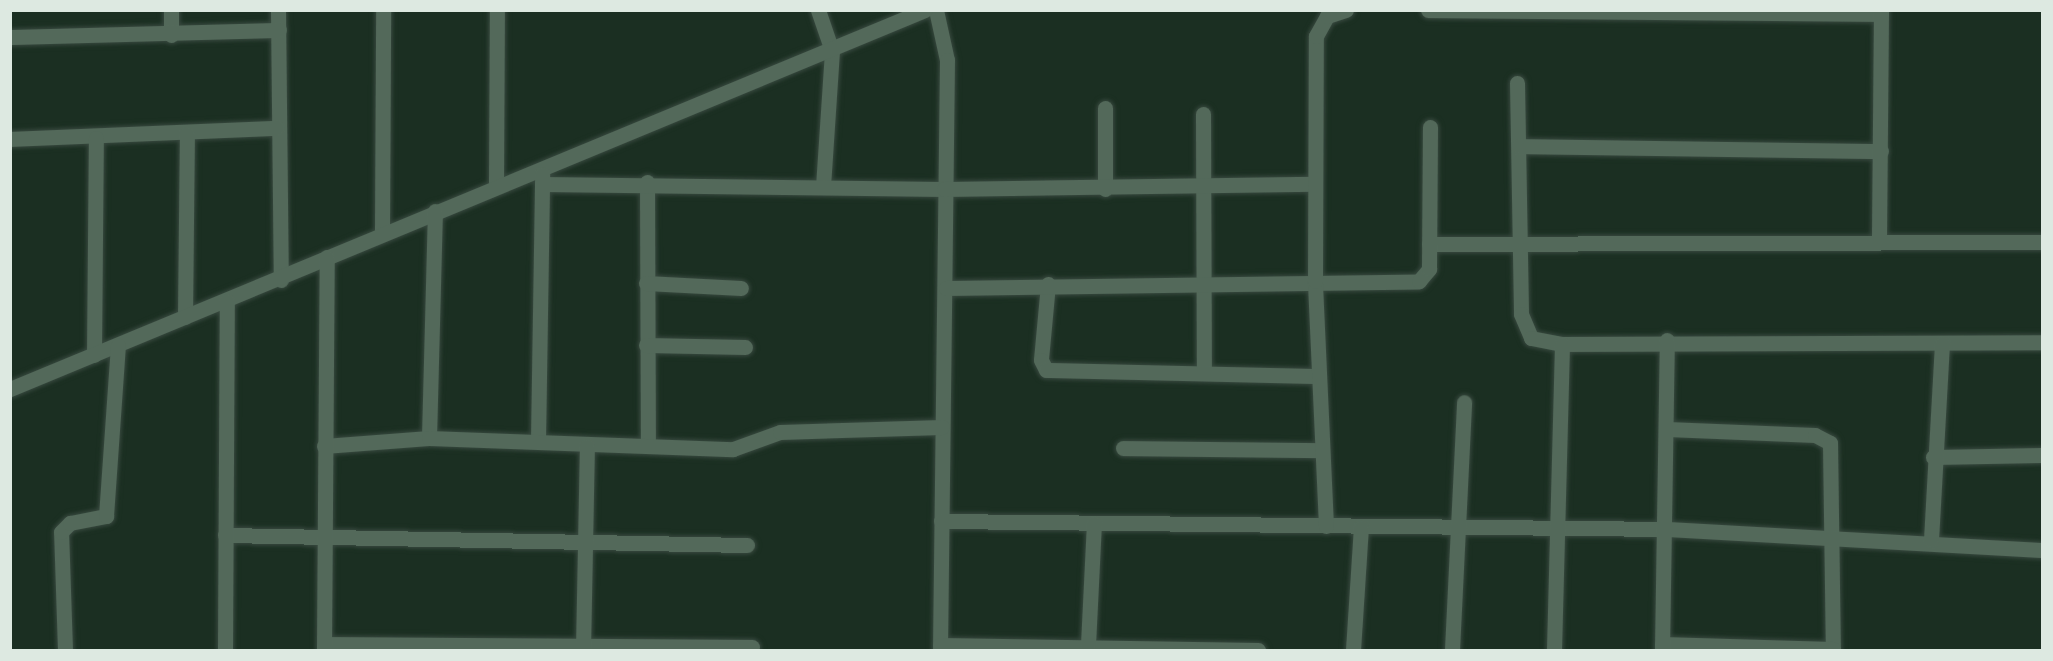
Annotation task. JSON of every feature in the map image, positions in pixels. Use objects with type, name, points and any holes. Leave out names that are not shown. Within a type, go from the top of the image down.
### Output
[{"type":"street","points":[[171,10],[171,34]]},
{"type":"street","points":[[278,10],[277,128],[282,280]]},
{"type":"street","points":[[382,234],[383,10]]},
{"type":"street","points":[[496,184],[497,10]]},
{"type":"street","points":[[818,10],[832,51],[824,186]]},
{"type":"street","points":[[542,176],[925,10]]},
{"type":"street","points":[[936,10],[947,60],[940,648],[1088,645],[1258,651]]},
{"type":"street","points":[[1326,526],[1320,450],[1315,281],[1316,36],[1327,16],[1346,10]]},
{"type":"street","points":[[1428,10],[1881,12],[1879,239]]},
{"type":"street","points":[[10,37],[279,30]]},
{"type":"street","points":[[1517,83],[1525,332],[1543,344],[1667,340],[2043,342]]},
{"type":"street","points":[[1105,108],[1105,189]]},
{"type":"street","points":[[1203,114],[1201,283],[1204,372]]},
{"type":"street","points":[[946,288],[1048,284],[1419,281],[1429,269],[1430,127]]},
{"type":"street","points":[[10,140],[187,134],[277,128]]},
{"type":"street","points":[[186,316],[187,134]]},
{"type":"street","points":[[94,355],[96,138]]},
{"type":"street","points":[[1519,146],[1881,151]]},
{"type":"street","points":[[538,441],[542,176]]},
{"type":"street","points":[[10,389],[186,316],[282,280],[327,257],[496,184],[542,176],[647,182],[944,189],[1105,189],[1315,184]]},
{"type":"street","points":[[647,182],[648,444]]},
{"type":"street","points":[[429,438],[435,211]]},
{"type":"street","points":[[1429,244],[1522,241],[1879,239],[2043,242]]},
{"type":"street","points":[[327,257],[323,541],[324,647],[752,647]]},
{"type":"street","points":[[646,283],[741,288]]},
{"type":"street","points":[[1048,284],[1041,360],[1046,370],[1318,376]]},
{"type":"street","points":[[225,651],[226,300]]},
{"type":"street","points":[[1666,429],[1823,437],[1832,450],[1833,650],[1662,647],[1666,529],[1666,429],[1667,340]]},
{"type":"street","points":[[1931,540],[1933,456],[1942,343]]},
{"type":"street","points":[[1554,651],[1562,344]]},
{"type":"street","points":[[65,651],[61,532],[70,523],[106,516],[118,345]]},
{"type":"street","points":[[646,345],[744,347]]},
{"type":"street","points":[[1452,651],[1460,527],[1464,402]]},
{"type":"street","points":[[324,446],[429,438],[538,441],[587,446],[648,444],[733,448],[780,432],[942,427]]},
{"type":"street","points":[[583,647],[587,446]]},
{"type":"street","points":[[1122,448],[1320,450]]},
{"type":"street","points":[[1933,456],[2043,455]]},
{"type":"street","points":[[941,521],[1666,529],[1834,538],[1931,540],[2043,550]]},
{"type":"street","points":[[1088,645],[1094,523]]},
{"type":"street","points":[[1353,651],[1361,527]]},
{"type":"street","points":[[225,536],[323,541],[747,545]]}]
